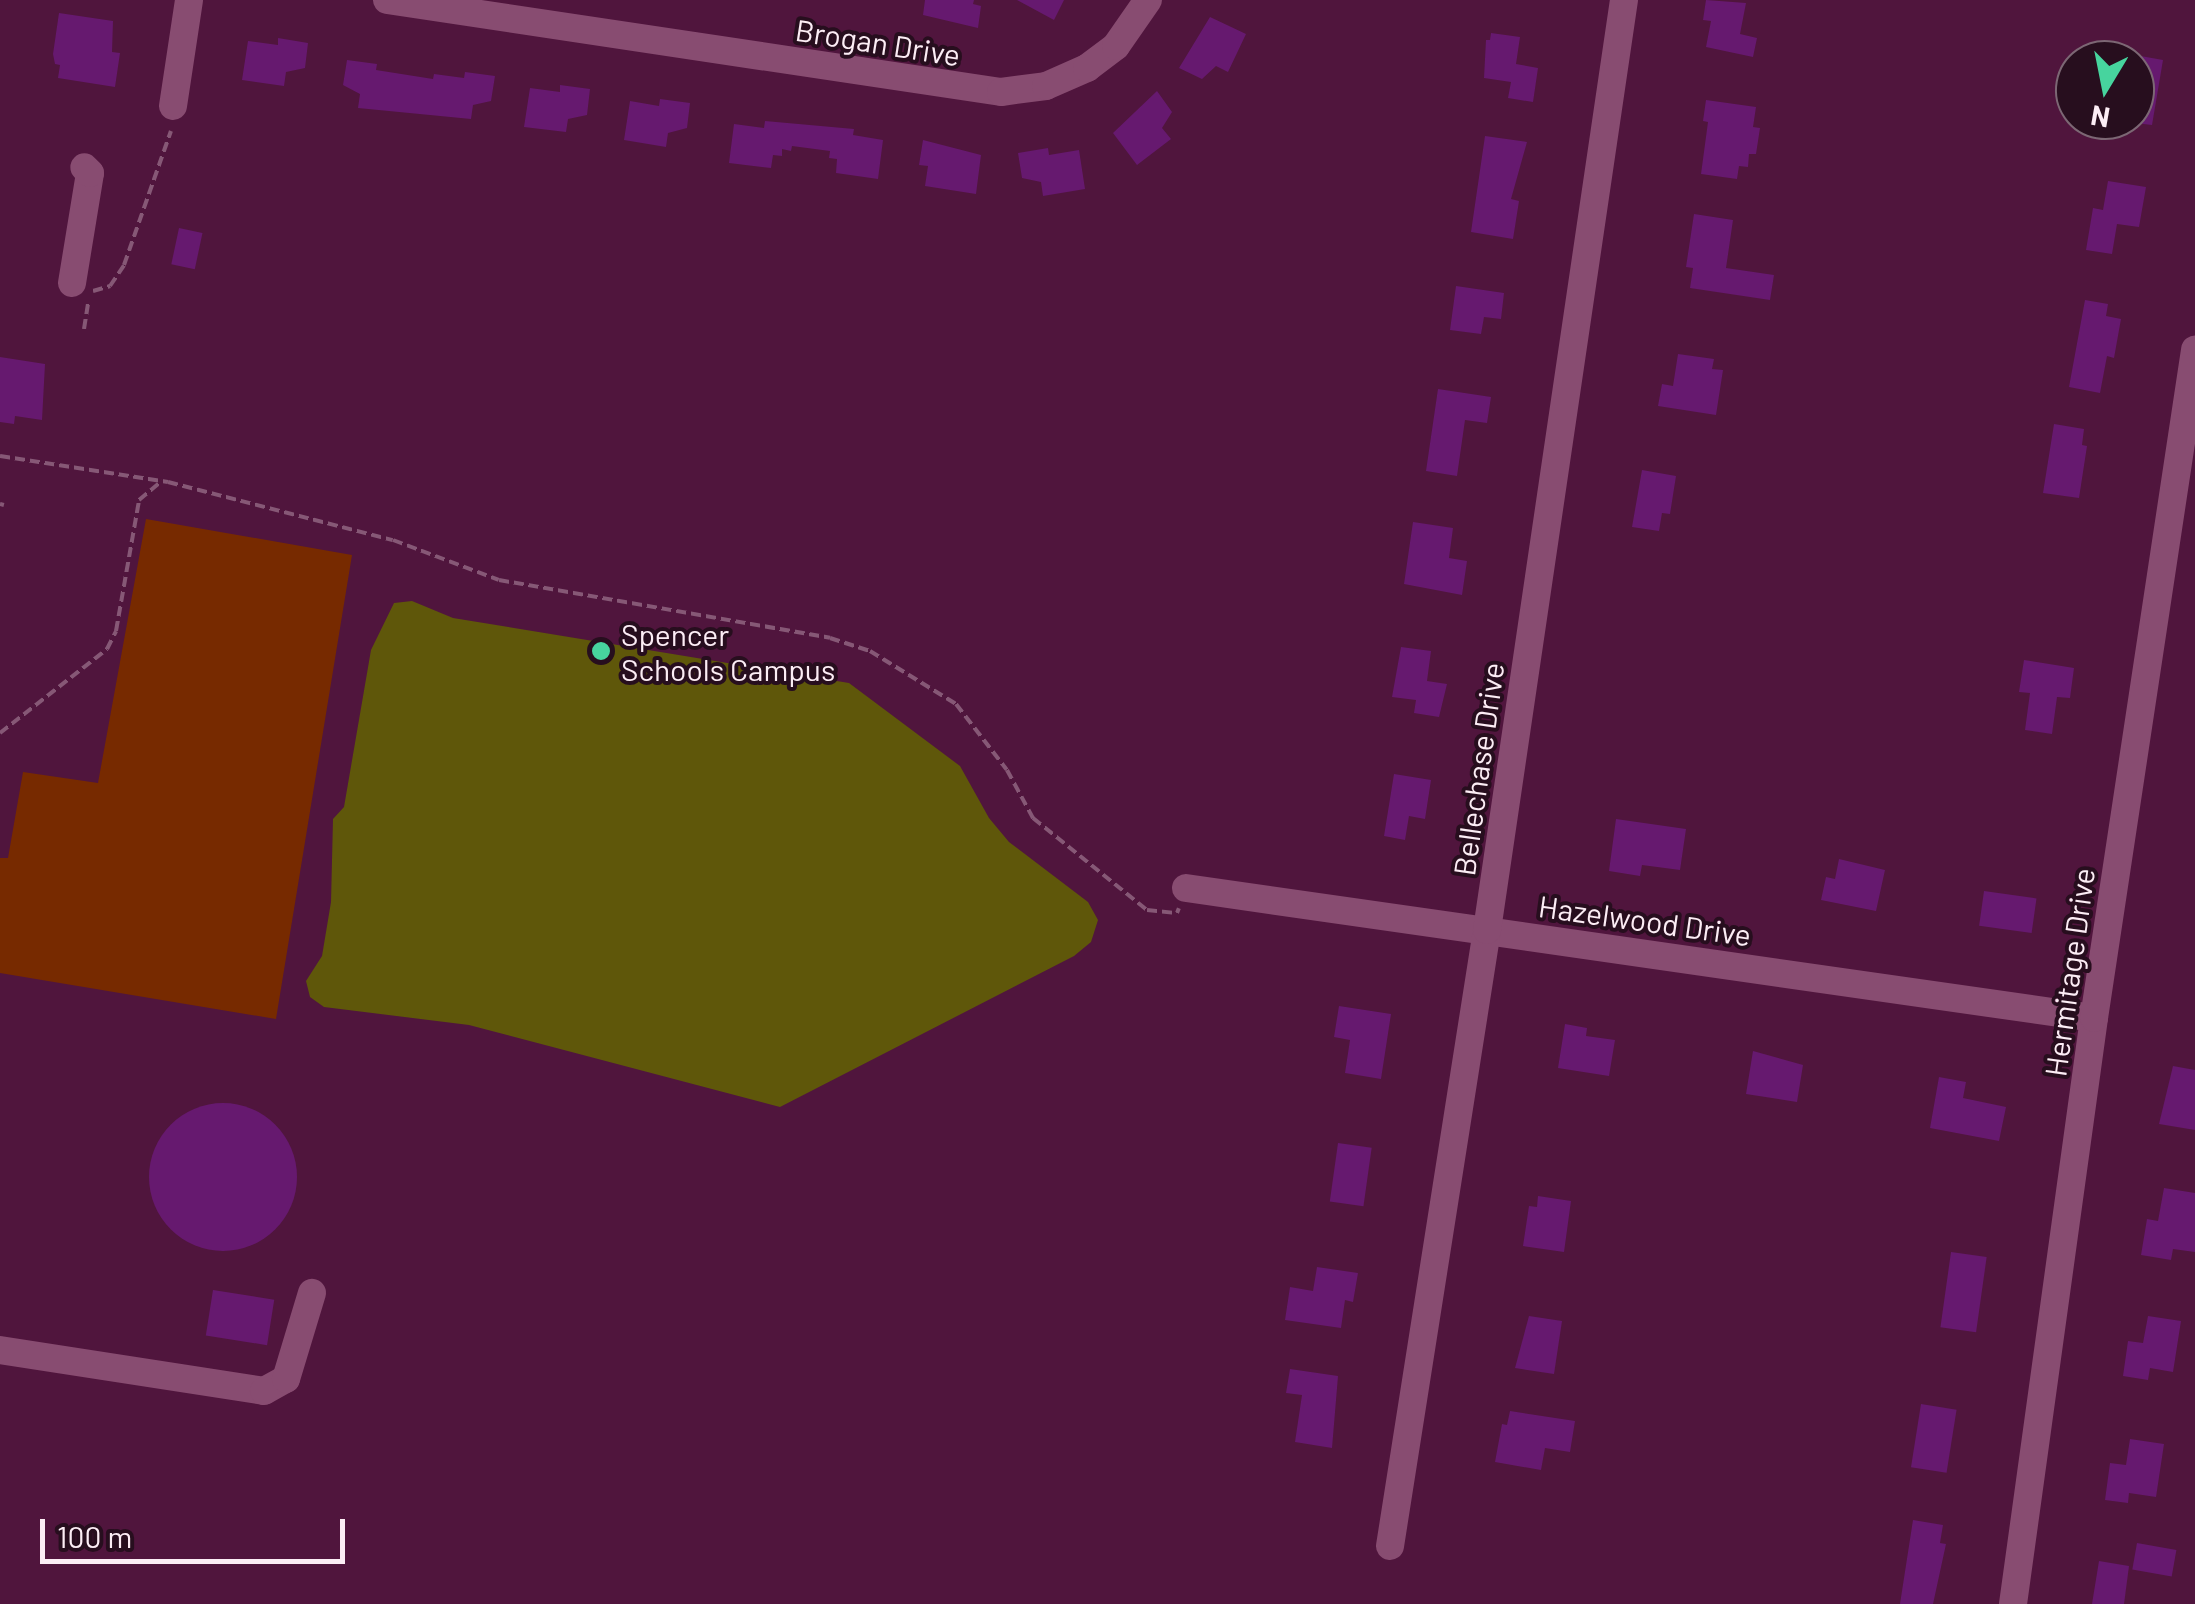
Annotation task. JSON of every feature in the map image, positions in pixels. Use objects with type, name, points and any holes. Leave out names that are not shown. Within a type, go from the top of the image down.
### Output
[{"type":"street","points":[[173,106],[189,0]]},
{"type":"street","name":"Brogan Drive","points":[[387,0],[1001,92],[1046,86],[1087,68],[1116,46],[1148,0]]},
{"type":"street","name":"Bellechase Drive","points":[[1390,1546],[1487,930],[1624,0]]},
{"type":"street","points":[[72,283],[90,173],[84,167]]},
{"type":"street","name":"Hermitage Drive","points":[[2013,1604],[2094,1018],[2195,350]]},
{"type":"street","name":"Hazelwood Drive","points":[[1186,888],[2094,1018]]},
{"type":"street","points":[[0,1350],[264,1391],[286,1380],[312,1293]]},
{"type":"path","points":[[84,329],[90,291],[110,286],[124,265],[170,136],[173,106]]},
{"type":"path","points":[[0,456],[162,481],[393,540],[500,580],[830,638],[870,651],[956,704],[1006,770],[1034,818],[1147,910],[1177,914],[1186,888]]},
{"type":"path","points":[[0,733],[107,649],[116,632],[140,500],[162,481]]},
{"type":"shaded area","points":[[146,519],[352,555],[276,1019],[0,973],[0,858],[8,858],[23,772],[98,783]]},
{"type":"shaded area","points":[[412,601],[453,618],[849,683],[960,766],[989,818],[1009,842],[1088,902],[1098,920],[1091,942],[1074,956],[780,1107],[469,1025],[324,1007],[310,997],[306,981],[322,956],[331,902],[333,819],[344,807],[371,650],[394,603]]},
{"type":"building","points":[[925,0],[974,0],[973,4],[981,6],[978,28],[923,15]]},
{"type":"building","points":[[1017,0],[1064,0],[1054,20]]},
{"type":"building","points":[[1706,0],[1746,3],[1740,34],[1757,38],[1753,57],[1706,47],[1711,21],[1703,20]]},
{"type":"building","points":[[59,13],[113,21],[112,52],[120,53],[115,87],[58,78],[60,65],[55,64],[53,54]]},
{"type":"building","points":[[1210,17],[1246,34],[1228,72],[1216,66],[1202,79],[1179,68]]},
{"type":"building","points":[[1491,33],[1520,37],[1516,64],[1538,68],[1533,102],[1508,98],[1511,82],[1484,78],[1486,40],[1490,40]]},
{"type":"building","points":[[278,38],[308,43],[305,68],[286,72],[284,86],[242,80],[248,41],[278,45]]},
{"type":"building","points":[[2155,59],[2163,60],[2155,107]]},
{"type":"building","points":[[347,60],[377,64],[376,70],[433,79],[434,74],[464,78],[465,72],[495,76],[491,101],[473,105],[471,119],[358,108],[360,94],[343,85]]},
{"type":"building","points":[[560,85],[590,89],[587,115],[568,119],[566,132],[524,127],[530,88],[560,92]]},
{"type":"building","points":[[1157,91],[1172,112],[1162,128],[1171,139],[1137,165],[1113,133]]},
{"type":"building","points":[[660,99],[690,103],[687,128],[668,133],[666,147],[624,140],[630,101],[659,106]]},
{"type":"building","points":[[1706,100],[1756,107],[1753,127],[1760,128],[1756,154],[1749,154],[1748,167],[1739,166],[1737,179],[1701,174],[1708,122],[1703,121]]},
{"type":"building","points":[[765,121],[854,129],[853,135],[883,140],[878,179],[836,173],[837,159],[829,158],[830,151],[792,146],[791,151],[782,149],[782,156],[773,155],[771,168],[729,163],[734,124],[764,128]]},
{"type":"building","points":[[1485,136],[1527,142],[1511,199],[1519,201],[1513,239],[1471,232]]},
{"type":"building","points":[[923,140],[981,155],[976,194],[925,186],[928,166],[919,165]]},
{"type":"building","points":[[1048,148],[1049,155],[1079,150],[1085,189],[1043,196],[1041,182],[1022,178],[1018,153]]},
{"type":"building","points":[[2108,181],[2146,187],[2139,227],[2117,224],[2112,254],[2086,250],[2093,208],[2103,210]]},
{"type":"building","points":[[1694,214],[1733,220],[1726,268],[1774,275],[1770,300],[1690,288],[1693,268],[1686,267]]},
{"type":"building","points":[[179,228],[202,233],[195,269],[171,264]]},
{"type":"building","points":[[1456,286],[1504,293],[1501,319],[1484,317],[1481,334],[1450,330]]},
{"type":"building","points":[[2085,300],[2108,304],[2106,316],[2121,319],[2114,358],[2107,356],[2100,393],[2069,387]]},
{"type":"building","points":[[1678,354],[1714,359],[1712,369],[1723,370],[1716,415],[1658,406],[1662,384],[1673,386]]},
{"type":"building","points":[[0,357],[45,364],[42,420],[15,416],[14,424],[0,422]]},
{"type":"building","points":[[1438,389],[1491,397],[1487,423],[1465,420],[1457,476],[1426,471]]},
{"type":"building","points":[[2054,424],[2084,429],[2082,445],[2087,446],[2079,498],[2043,493]]},
{"type":"building","points":[[1642,470],[1676,476],[1670,514],[1662,513],[1659,531],[1632,527]]},
{"type":"building","points":[[1413,522],[1453,528],[1449,558],[1467,561],[1462,595],[1404,584]]},
{"type":"building","points":[[1401,647],[1431,651],[1427,681],[1447,684],[1439,717],[1414,713],[1416,700],[1392,697]]},
{"type":"building","points":[[2024,660],[2074,668],[2070,698],[2057,697],[2052,734],[2025,730],[2030,693],[2019,692]]},
{"type":"building","points":[[1394,774],[1431,780],[1425,819],[1409,816],[1405,840],[1384,836]]},
{"type":"building","points":[[1616,819],[1686,829],[1680,870],[1642,865],[1640,876],[1609,871]]},
{"type":"building","points":[[1839,859],[1885,870],[1876,911],[1821,900],[1826,877],[1835,879]]},
{"type":"building","points":[[1984,891],[2036,898],[2032,933],[1979,926]]},
{"type":"building","points":[[1339,1006],[1391,1014],[1381,1079],[1345,1073],[1350,1040],[1334,1037]]},
{"type":"building","points":[[1565,1024],[1587,1028],[1586,1036],[1615,1040],[1609,1076],[1558,1068]]},
{"type":"building","points":[[1753,1051],[1803,1065],[1797,1102],[1746,1094]]},
{"type":"building","points":[[2173,1066],[2195,1070],[2195,1130],[2159,1124]]},
{"type":"building","points":[[1939,1077],[1966,1082],[1963,1098],[2006,1107],[1999,1141],[1930,1128]]},
{"type":"building","points":[[223,1103],[251,1108],[275,1125],[292,1149],[297,1177],[292,1205],[275,1229],[251,1246],[223,1251],[195,1246],[171,1229],[154,1205],[149,1177],[154,1149],[171,1125],[195,1108]]},
{"type":"building","points":[[1338,1143],[1372,1148],[1363,1206],[1330,1201]]},
{"type":"building","points":[[2164,1188],[2195,1193],[2195,1252],[2173,1249],[2171,1260],[2141,1255],[2147,1219],[2158,1221]]},
{"type":"building","points":[[1538,1196],[1571,1201],[1564,1252],[1523,1246],[1529,1206],[1537,1207]]},
{"type":"building","points":[[1951,1252],[1987,1257],[1976,1332],[1940,1327]]},
{"type":"building","points":[[1317,1267],[1358,1273],[1353,1302],[1345,1300],[1341,1328],[1285,1320],[1290,1287],[1313,1291]]},
{"type":"building","points":[[213,1290],[274,1300],[267,1345],[206,1335]]},
{"type":"building","points":[[1529,1316],[1562,1321],[1554,1374],[1515,1368]]},
{"type":"building","points":[[2148,1316],[2181,1321],[2173,1372],[2150,1368],[2148,1380],[2123,1376],[2128,1341],[2143,1343]]},
{"type":"building","points":[[1290,1369],[1338,1376],[1332,1448],[1295,1442],[1302,1395],[1286,1393]]},
{"type":"building","points":[[1921,1404],[1957,1410],[1947,1473],[1911,1467]]},
{"type":"building","points":[[1510,1411],[1575,1421],[1570,1452],[1545,1448],[1541,1470],[1495,1462],[1502,1424],[1507,1425]]},
{"type":"building","points":[[2130,1439],[2164,1444],[2156,1497],[2129,1493],[2128,1503],[2105,1500],[2110,1463],[2126,1465]]},
{"type":"building","points":[[1913,1520],[1943,1525],[1940,1543],[1946,1544],[1933,1604],[1900,1604]]},
{"type":"building","points":[[2137,1543],[2176,1550],[2172,1577],[2132,1570]]},
{"type":"building","points":[[2099,1561],[2129,1566],[2124,1604],[2092,1604]]},
{"type":"place","name":"Spencer Schools Campus","points":[[601,651]]}]
